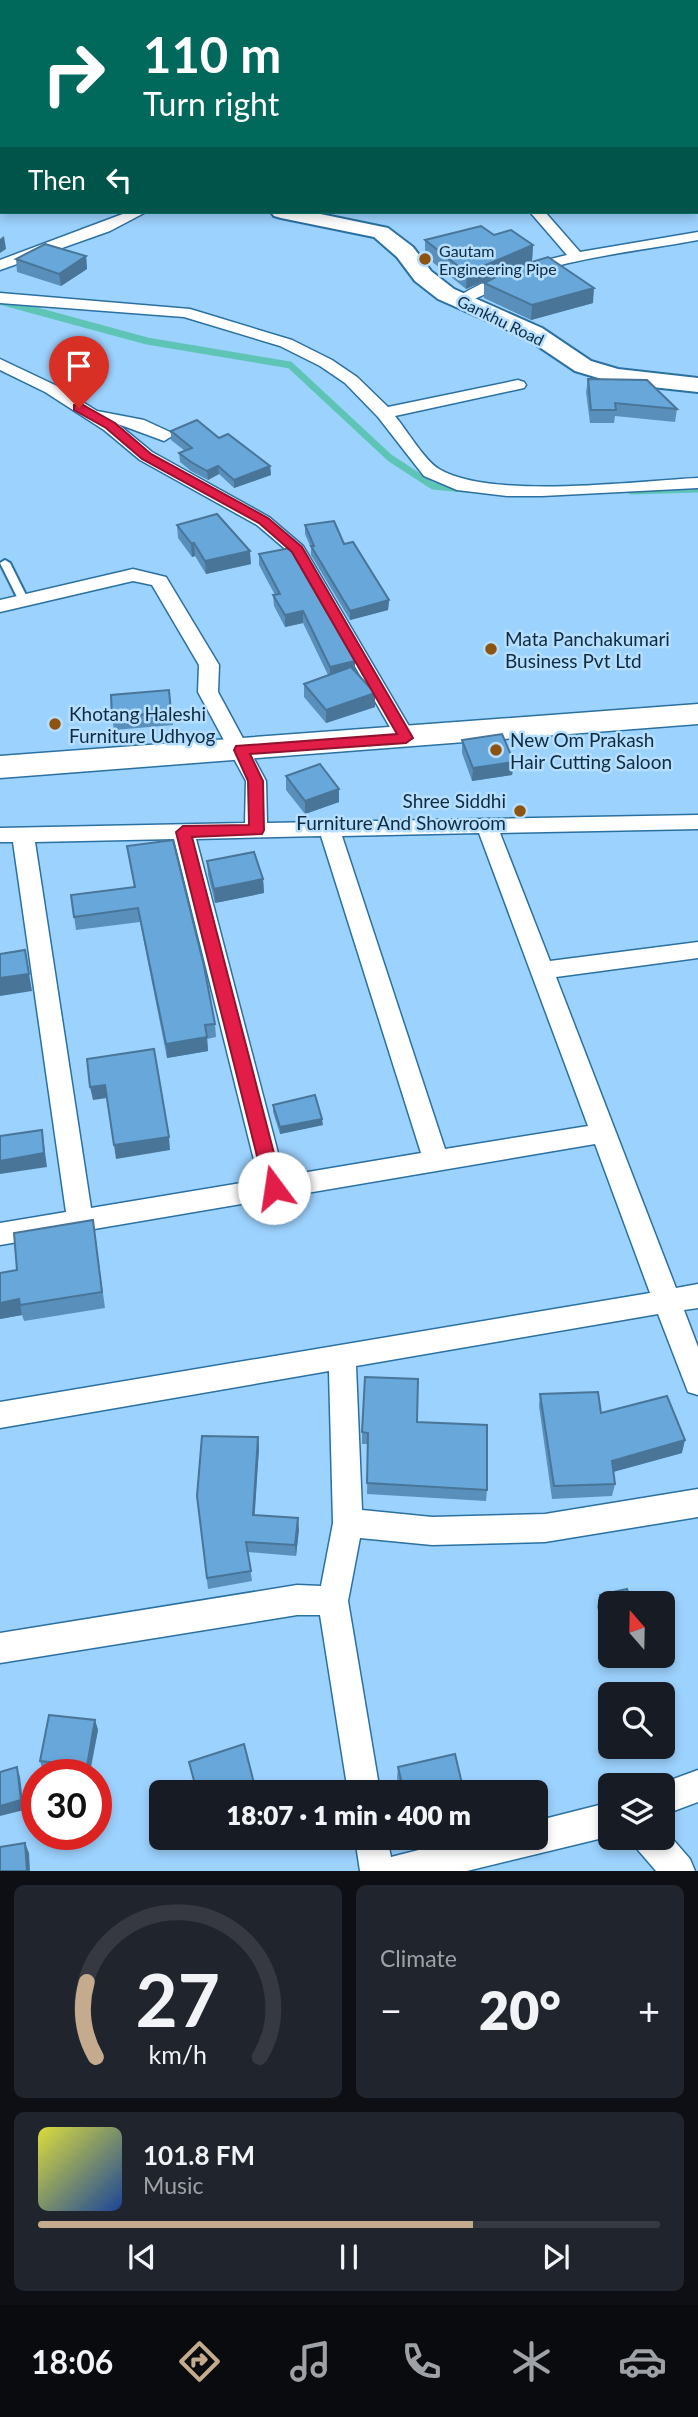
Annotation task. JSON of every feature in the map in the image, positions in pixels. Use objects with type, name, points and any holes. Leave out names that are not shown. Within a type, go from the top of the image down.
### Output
[{"type":"main road","name":"Gankhu Road","points":[[291,214],[381,232],[405,252],[433,285],[534,333],[583,366],[648,381],[698,385]]},
{"type":"main road","points":[[0,767],[698,715]]},
{"type":"street","points":[[426,0],[439,0]]},
{"type":"street","points":[[0,265],[33,251],[118,223],[135,214]]},
{"type":"street","points":[[539,214],[578,258]]},
{"type":"street","points":[[461,300],[478,289],[507,277],[578,258],[698,236]]},
{"type":"street","points":[[0,298],[185,312],[286,343],[326,363],[351,380],[384,413],[430,472],[463,486],[530,491],[698,483]]},
{"type":"street","points":[[0,364],[51,389],[110,426],[146,456],[263,521],[298,550],[406,738]]},
{"type":"street","points":[[384,413],[517,386]]},
{"type":"street","points":[[91,414],[138,424],[164,436]]},
{"type":"street","points":[[0,606],[133,575],[159,581],[209,665],[208,692],[256,781],[256,830]]},
{"type":"street","points":[[80,1220],[12,835],[698,822]]},
{"type":"street","points":[[487,827],[698,1383]]},
{"type":"street","points":[[330,831],[436,1160]]},
{"type":"street","points":[[183,832],[274,1188]]},
{"type":"street","points":[[541,971],[698,950]]},
{"type":"street","points":[[0,1234],[603,1133]]},
{"type":"street","points":[[0,1415],[698,1296]]},
{"type":"street","points":[[342,1356],[348,1523],[333,1601],[362,1780]]},
{"type":"street","points":[[348,1523],[432,1531],[545,1528],[698,1503]]},
{"type":"street","points":[[0,1648],[297,1600],[333,1601]]},
{"type":"street","points":[[675,1795],[698,1786]]},
{"type":"street","points":[[548,1834],[598,1822]]},
{"type":"street","points":[[373,1850],[377,1871]]},
{"type":"street","points":[[397,1871],[482,1850]]},
{"type":"street","points":[[660,1850],[678,1871]]},
{"type":"lane","points":[[5,563],[24,601]]},
{"type":"building","points":[[481,226],[494,235],[511,230],[533,245],[467,273],[425,240]]},
{"type":"building","points":[[45,244],[86,256],[59,274],[16,259]]},
{"type":"building","points":[[548,257],[594,288],[532,305],[484,283],[516,267]]},
{"type":"building","points":[[588,379],[647,380],[677,409],[615,403],[616,410],[591,410]]},
{"type":"building","points":[[197,420],[219,438],[228,434],[270,466],[234,480],[218,466],[207,471],[191,462],[179,453],[192,448],[171,431]]},
{"type":"building","points":[[217,514],[250,551],[205,561],[194,543],[191,543],[177,525]]},
{"type":"building","points":[[334,521],[344,544],[353,542],[389,600],[350,611],[311,546],[314,546],[305,525]]},
{"type":"building","points":[[290,548],[355,661],[330,667],[303,611],[285,615],[273,595],[280,594],[259,554]]},
{"type":"building","points":[[351,667],[375,693],[326,710],[304,684]]},
{"type":"building","points":[[169,690],[171,712],[112,717],[111,695]]},
{"type":"building","points":[[502,734],[514,762],[473,768],[462,740]]},
{"type":"building","points":[[320,764],[339,789],[305,801],[286,776]]},
{"type":"building","points":[[173,840],[204,966],[215,1024],[205,1025],[207,1037],[166,1044],[138,908],[74,917],[71,895],[135,887],[127,846]]},
{"type":"building","points":[[254,852],[263,879],[214,889],[207,861]]},
{"type":"building","points":[[25,950],[29,974],[0,978],[0,954]]},
{"type":"building","points":[[154,1049],[169,1137],[114,1145],[105,1085],[90,1087],[87,1059]]},
{"type":"building","points":[[315,1095],[322,1119],[280,1127],[273,1105]]},
{"type":"building","points":[[42,1130],[44,1153],[0,1161],[0,1136]]},
{"type":"building","points":[[93,1220],[102,1292],[20,1305],[19,1299],[0,1303],[0,1273],[17,1270],[14,1233]]},
{"type":"building","points":[[365,1377],[418,1379],[417,1422],[487,1425],[487,1490],[367,1483],[368,1433],[362,1432]]},
{"type":"building","points":[[598,1392],[601,1413],[667,1396],[685,1440],[612,1461],[615,1484],[554,1486],[540,1394]]},
{"type":"building","points":[[202,1436],[258,1437],[253,1515],[298,1518],[295,1545],[246,1542],[251,1571],[207,1578],[197,1496]]},
{"type":"building","points":[[49,1715],[95,1720],[88,1759],[40,1759]]},
{"type":"building","points":[[244,1744],[253,1780],[194,1780],[189,1762]]},
{"type":"building","points":[[455,1754],[461,1780],[401,1780],[398,1767]]},
{"type":"building","points":[[17,1767],[21,1800],[0,1806],[0,1772]]},
{"type":"building","points":[[21,1844],[21,1850],[26,1850],[27,1871],[0,1871],[0,1847]]},
{"type":"waterway","points":[[6,303],[0,301],[147,341],[290,365],[390,458],[433,486],[464,489]]},
{"type":"waterway","points":[[631,491],[698,489]]},
{"type":"place","name":"Gautam Engineering Pipe","points":[[425,259]]},
{"type":"place","name":"Mata Panchakumari Business Pvt Ltd","points":[[491,649]]},
{"type":"place","name":"Khotang Haleshi Furniture Udhyog","points":[[55,724]]},
{"type":"place","name":"New Om Prakash Hair Cutting Saloon","points":[[496,750]]},
{"type":"place","name":"Shree Siddhi Furniture And Showroom","points":[[520,811]]},
{"type":"route","points":[[79,408],[110,426],[146,456],[263,521],[298,550],[406,738],[241,750],[256,781],[256,830],[183,832],[274,1188]]}]
